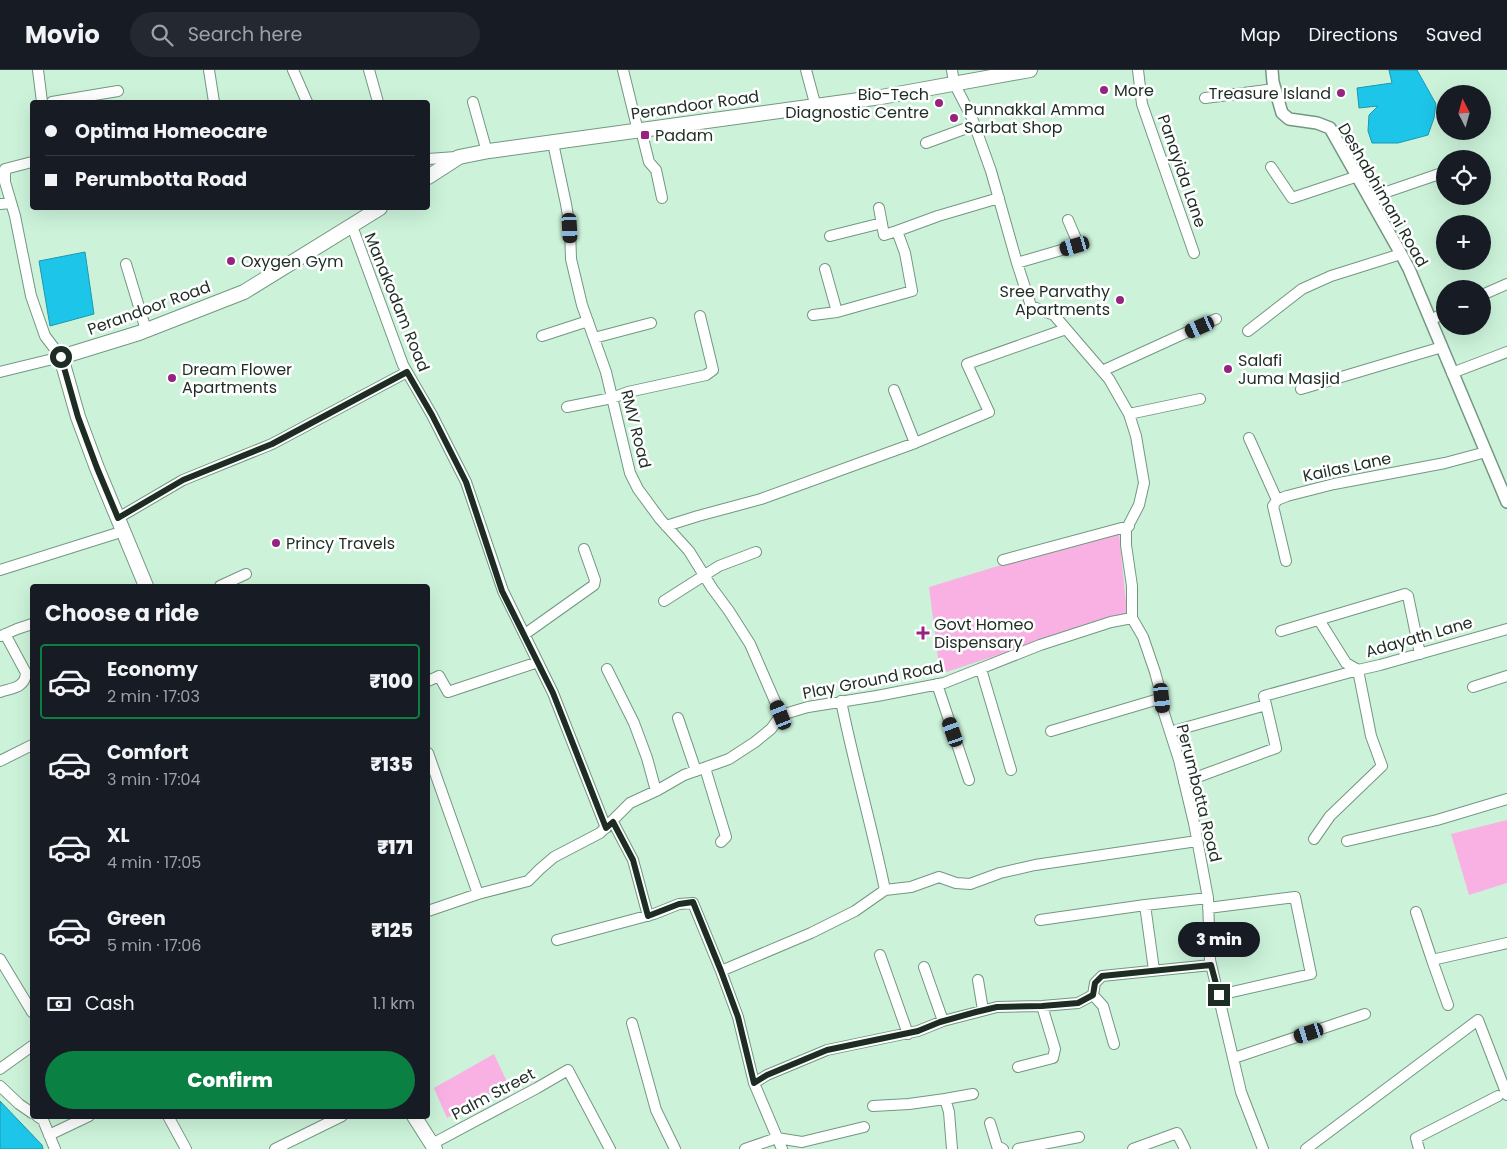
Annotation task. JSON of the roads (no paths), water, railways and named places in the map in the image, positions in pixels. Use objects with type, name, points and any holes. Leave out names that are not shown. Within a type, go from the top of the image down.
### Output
[{"type":"main road","name":"Perandoor Road","points":[[430,176],[459,157],[487,152],[816,107],[881,97],[953,77],[1030,70]]},
{"type":"main road","name":"Perandoor Road","points":[[61,357],[146,330],[244,292],[377,210]]},
{"type":"main road","points":[[61,357],[78,417],[145,584]]},
{"type":"main road","points":[[416,1119],[433,1147]]},
{"type":"street","points":[[38,70],[42,100]]},
{"type":"street","points":[[209,70],[214,100]]},
{"type":"street","points":[[293,70],[306,100]]},
{"type":"street","points":[[369,70],[377,100]]},
{"type":"street","points":[[623,70],[650,162],[656,170],[662,198]]},
{"type":"street","points":[[806,70],[816,107]]},
{"type":"street","name":"Panayida Lane","points":[[1138,70],[1142,104],[1194,253]]},
{"type":"street","name":"Deshabhimani Road","points":[[1272,70],[1282,113],[1289,119],[1317,123],[1330,128],[1358,176],[1409,270],[1507,502]]},
{"type":"street","name":"Perumbotta Road","points":[[953,77],[975,125],[991,171],[1017,263],[1032,306],[1054,315],[1109,379],[1129,414],[1136,436],[1144,483],[1139,505],[1126,530],[1126,545],[1132,586],[1132,618],[1143,637],[1179,760],[1197,841],[1208,903],[1211,965],[1242,1092],[1263,1149]]},
{"type":"street","points":[[1205,98],[1275,88]]},
{"type":"street","points":[[64,100],[118,91]]},
{"type":"street","points":[[473,102],[487,152]]},
{"type":"street","points":[[926,143],[975,125]]},
{"type":"street","name":"RMV Road","points":[[553,143],[570,228],[571,259],[582,305],[606,372],[630,473],[638,489],[666,526],[689,551],[750,644],[781,715]]},
{"type":"street","points":[[430,159],[459,157]]},
{"type":"street","points":[[0,372],[61,357],[45,336],[31,296],[15,216],[5,182],[5,169],[30,163]]},
{"type":"street","points":[[1271,167],[1292,198],[1358,176]]},
{"type":"street","points":[[1369,198],[1436,175]]},
{"type":"street","points":[[878,208],[884,235],[938,216],[999,198]]},
{"type":"street","points":[[0,204],[11,203]]},
{"type":"street","points":[[1017,263],[1075,246],[1077,241],[1068,220]]},
{"type":"street","points":[[830,236],[882,223]]},
{"type":"street","name":"Manakodam Road","points":[[352,226],[403,365],[432,415],[466,482],[502,591],[553,693],[609,825],[633,860],[648,916]]},
{"type":"street","points":[[812,315],[837,312],[912,291],[905,253],[897,232]]},
{"type":"street","points":[[1248,331],[1302,289],[1330,276],[1400,254]]},
{"type":"street","points":[[126,264],[146,330]]},
{"type":"street","points":[[826,269],[837,312]]},
{"type":"street","points":[[1491,291],[1507,284]]},
{"type":"street","points":[[567,407],[706,375],[713,370],[700,316]]},
{"type":"street","points":[[1430,320],[1436,317]]},
{"type":"street","points":[[1102,371],[1216,319]]},
{"type":"street","points":[[542,336],[588,321]]},
{"type":"street","points":[[594,338],[651,323]]},
{"type":"street","points":[[666,526],[761,499],[915,443],[989,412],[967,364],[1066,328]]},
{"type":"street","points":[[1301,389],[1442,347]]},
{"type":"street","points":[[1452,372],[1507,352]]},
{"type":"street","points":[[118,518],[183,480],[272,444],[407,372]]},
{"type":"street","points":[[894,390],[915,443]]},
{"type":"street","points":[[1129,414],[1200,398]]},
{"type":"street","points":[[1250,438],[1277,500],[1273,506],[1286,561]]},
{"type":"street","name":"Kailas Lane","points":[[1277,500],[1334,484],[1445,463],[1486,452]]},
{"type":"street","points":[[1004,560],[1128,526]]},
{"type":"street","points":[[0,570],[124,531]]},
{"type":"street","points":[[525,634],[594,585],[595,580],[584,550]]},
{"type":"street","points":[[664,601],[719,566],[756,552]]},
{"type":"street","points":[[224,584],[246,574]]},
{"type":"street","points":[[1281,631],[1405,594],[1408,596],[1420,654]]},
{"type":"street","name":"Play Ground Road","points":[[781,715],[808,707],[937,684],[981,669],[1040,645],[1112,622],[1132,618]]},
{"type":"street","points":[[1319,620],[1346,663],[1358,670]]},
{"type":"street","points":[[0,692],[23,684],[26,680],[26,673],[3,636],[30,625]]},
{"type":"street","name":"Adayath Lane","points":[[1314,839],[1330,816],[1382,766],[1371,736],[1358,670],[1507,628]]},
{"type":"street","points":[[430,680],[439,676],[448,692],[538,662]]},
{"type":"street","points":[[608,669],[634,723],[647,758],[656,791]]},
{"type":"street","points":[[981,669],[1011,770]]},
{"type":"street","points":[[1184,782],[1276,748],[1264,696],[1358,670]]},
{"type":"street","points":[[1473,687],[1507,676]]},
{"type":"street","points":[[937,684],[969,780]]},
{"type":"street","points":[[1051,731],[1162,698]]},
{"type":"street","points":[[841,701],[852,754],[876,844],[885,890]]},
{"type":"street","points":[[1170,732],[1266,705]]},
{"type":"street","points":[[430,910],[478,894],[528,881],[554,857],[600,833],[630,803],[684,775],[729,759],[771,729],[781,715]]},
{"type":"street","points":[[678,718],[726,836],[721,842]]},
{"type":"street","points":[[0,761],[30,746]]},
{"type":"street","points":[[430,759],[478,894]]},
{"type":"street","points":[[1347,841],[1437,820],[1507,799]]},
{"type":"street","points":[[721,971],[811,933],[855,911],[885,890],[911,886],[939,877],[956,883],[970,884],[1000,873],[1035,865],[1197,841]]},
{"type":"street","points":[[1040,920],[1145,905],[1295,897],[1311,974],[1219,995]]},
{"type":"street","points":[[557,940],[648,916],[679,904],[693,902],[738,1017],[754,1083],[782,1149]]},
{"type":"street","points":[[1145,905],[1154,970]]},
{"type":"street","points":[[1416,912],[1448,1005]]},
{"type":"street","points":[[1432,960],[1507,943]]},
{"type":"street","points":[[880,955],[908,1034]]},
{"type":"street","points":[[0,959],[30,1009]]},
{"type":"street","points":[[1093,995],[1095,983],[1102,976],[1211,965]]},
{"type":"street","points":[[924,967],[943,1021]]},
{"type":"street","points":[[978,980],[982,1010]]},
{"type":"street","points":[[754,1083],[767,1075],[827,1050],[908,1034],[943,1021],[982,1010],[997,1007],[1078,1003],[1093,995]]},
{"type":"street","points":[[1093,995],[1103,1006],[1114,1044]]},
{"type":"street","points":[[1018,1067],[1053,1058],[1055,1049],[1042,1006]]},
{"type":"street","points":[[1234,1058],[1365,1014]]},
{"type":"street","points":[[1306,1149],[1478,1020],[1502,1095],[1416,1138],[1419,1149]]},
{"type":"street","points":[[632,1023],[656,1110],[675,1149]]},
{"type":"street","points":[[0,1069],[30,1047]]},
{"type":"street","name":"Palm Street","points":[[433,1147],[568,1070],[610,1149]]},
{"type":"street","points":[[0,1086],[30,1112]]},
{"type":"street","points":[[873,1106],[909,1104],[973,1094]]},
{"type":"street","points":[[944,1099],[949,1112],[952,1149]]},
{"type":"street","points":[[42,1119],[55,1149]]},
{"type":"street","points":[[48,1134],[82,1119]]},
{"type":"street","points":[[170,1119],[186,1149]]},
{"type":"street","points":[[277,1149],[336,1119]]},
{"type":"street","points":[[990,1123],[997,1146],[1004,1149]]},
{"type":"street","points":[[746,1149],[777,1138],[802,1142],[864,1127]]},
{"type":"street","points":[[1133,1149],[1177,1133],[1185,1149]]},
{"type":"street","points":[[1018,1149],[1033,1148],[1078,1137]]},
{"type":"water","points":[[1389,70],[1417,70],[1436,104],[1434,118],[1428,135],[1398,143],[1372,143],[1368,131],[1369,115],[1378,106],[1359,108],[1357,88],[1392,83]]},
{"type":"water","points":[[85,252],[94,314],[50,326],[39,261]]},
{"type":"water","points":[[0,1101],[42,1145],[43,1149],[0,1149]]},
{"type":"place","name":"More","points":[[1104,90]]},
{"type":"place","name":"Treasure Island","points":[[1341,93]]},
{"type":"place","name":"Bio-Tech Diagnostic Centre","points":[[939,103]]},
{"type":"place","name":"Punnakkal Amma Sarbat Shop","points":[[954,118]]},
{"type":"place","name":"Padam","points":[[645,135]]},
{"type":"place","name":"Oxygen Gym","points":[[231,261]]},
{"type":"place","name":"Sree Parvathy Apartments","points":[[1120,300]]},
{"type":"place","name":"Salafi Juma Masjid","points":[[1228,369]]},
{"type":"place","name":"Dream Flower Apartments","points":[[172,378]]},
{"type":"place","name":"Princy Travels","points":[[276,543]]},
{"type":"place","name":"Govt Homeo Dispensary","points":[[923,633]]}]
